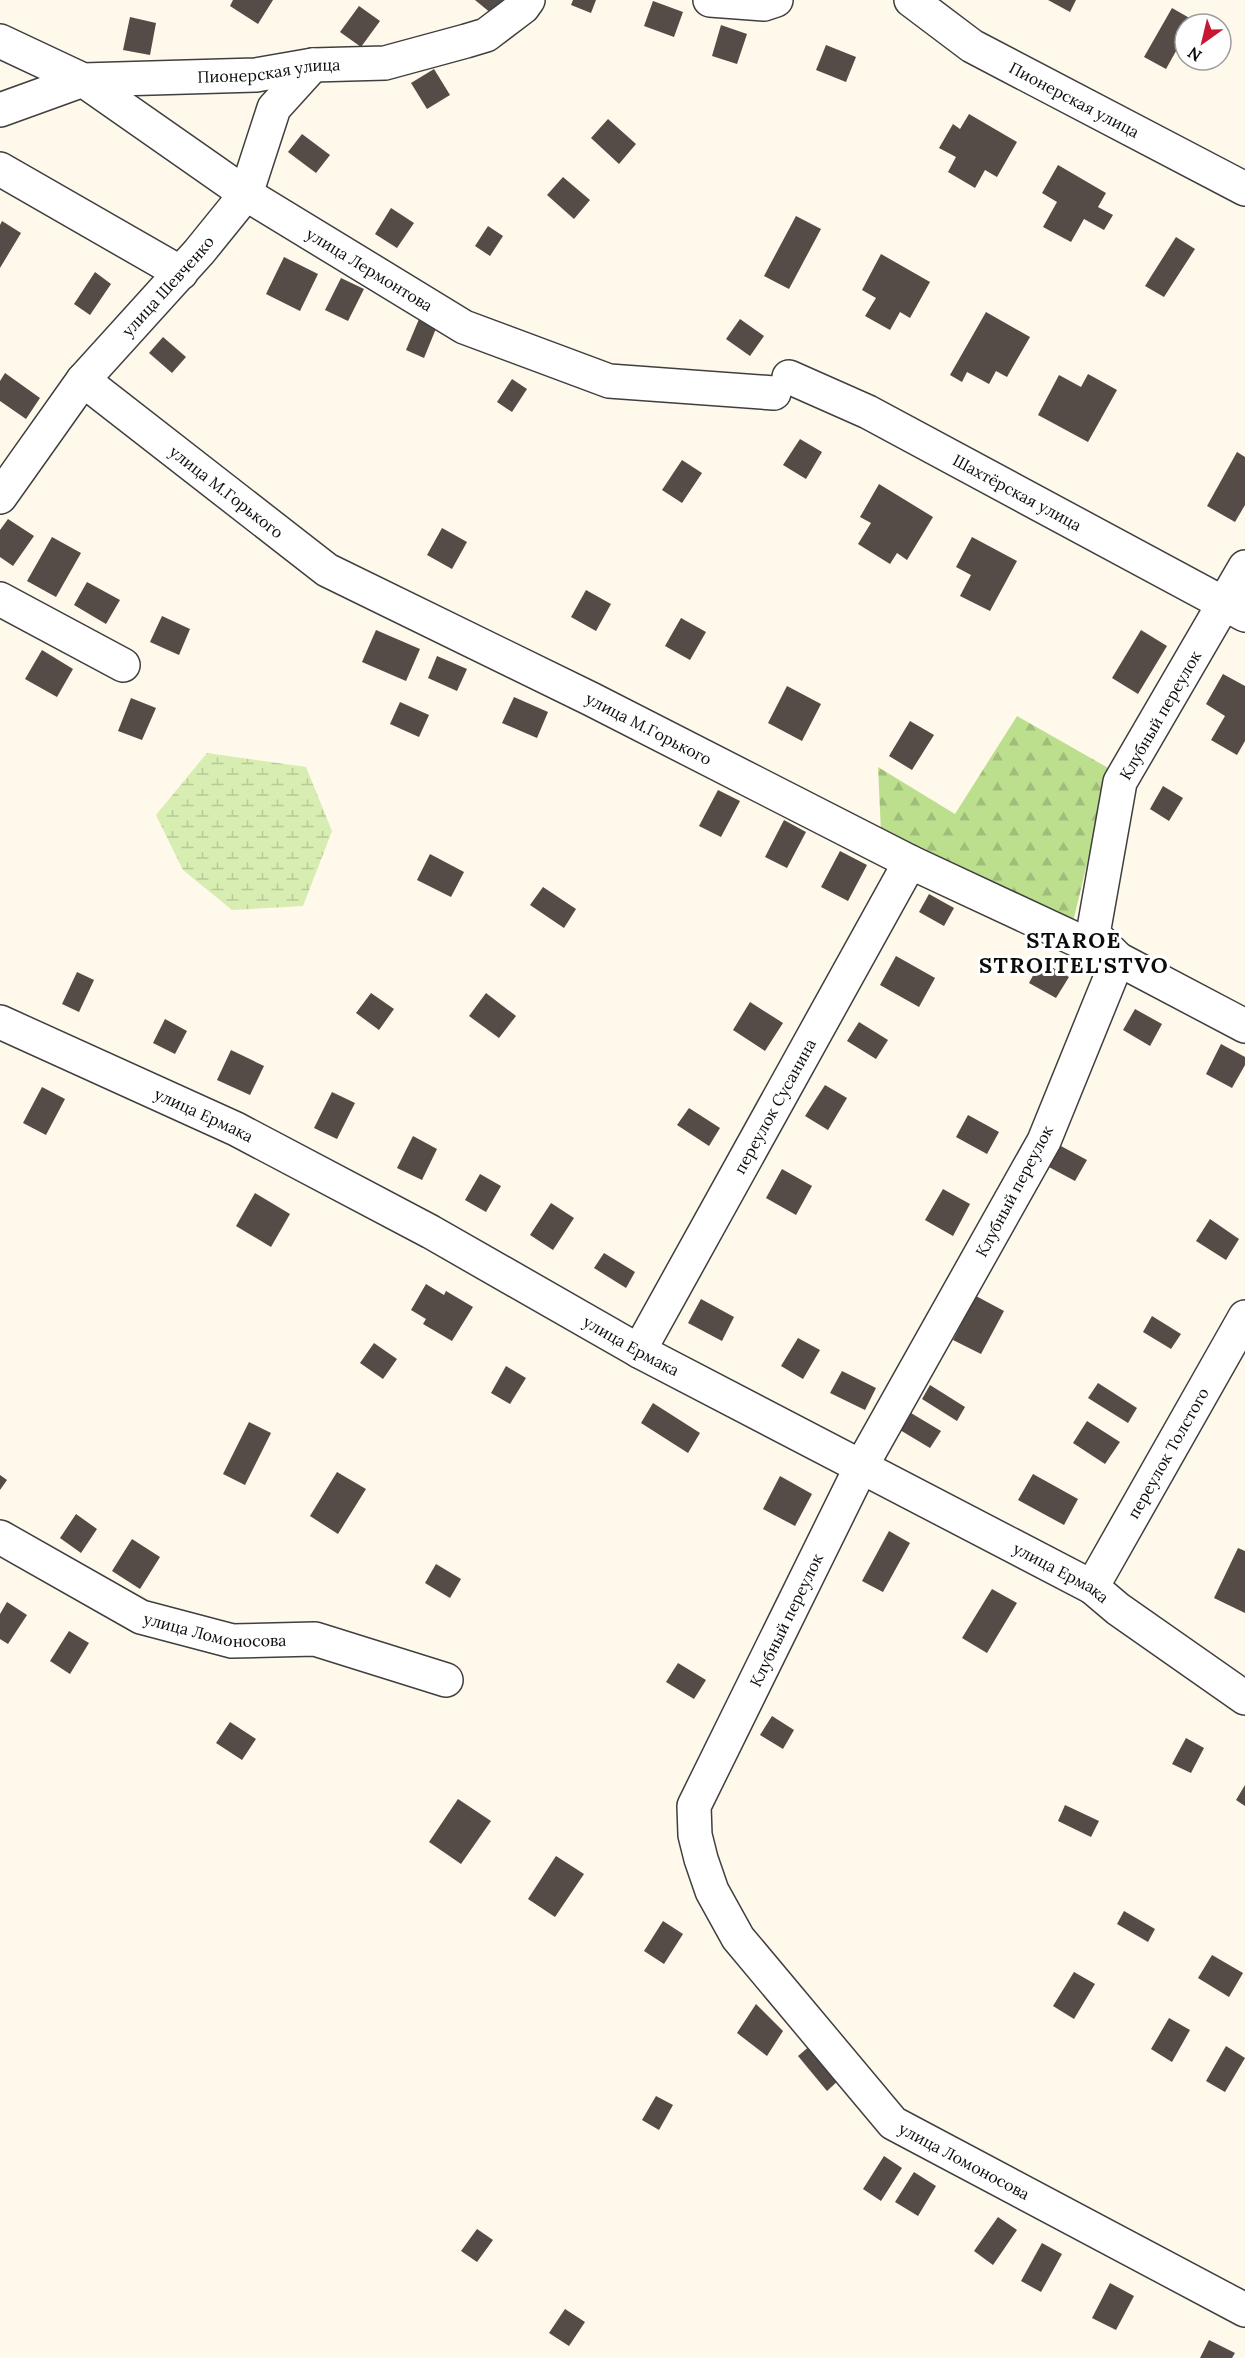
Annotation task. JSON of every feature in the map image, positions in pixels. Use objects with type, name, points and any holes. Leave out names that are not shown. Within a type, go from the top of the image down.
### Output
[{"type":"street","name":"Пионерская улица","points":[[0,41],[83,80],[256,75],[313,65],[385,63],[466,42],[486,35],[524,7],[528,0]]},
{"type":"street","points":[[710,0],[764,4],[776,0]]},
{"type":"street","name":"Пионерская улица","points":[[911,0],[972,46],[1245,189]]},
{"type":"street","name":"улица Шевченко","points":[[0,496],[83,381],[181,273],[246,194],[274,108],[313,65]]},
{"type":"street","points":[[0,110],[83,80]]},
{"type":"street","name":"улица Лермонтова","points":[[83,80],[246,194],[464,327],[609,381],[782,385]]},
{"type":"street","points":[[0,169],[181,273]]},
{"type":"street","name":"улица М.Горького","points":[[83,381],[327,570],[591,699],[910,862],[1118,959],[1245,1026]]},
{"type":"street","name":"Шахтёрская улица","points":[[782,385],[868,412],[1235,609]]},
{"type":"street","name":"Клубный переулок","points":[[694,1806],[862,1465],[1044,1141],[1118,959],[1093,934],[1120,783],[1235,609],[1245,567]]},
{"type":"street","points":[[0,598],[123,665]]},
{"type":"street","name":"переулок Сусанина","points":[[639,1351],[910,862]]},
{"type":"street","name":"улица Ермака","points":[[0,1022],[236,1129],[431,1233],[639,1351],[862,1465],[1092,1587],[1118,1609],[1245,1698]]},
{"type":"street","name":"переулок Толстого","points":[[1092,1587],[1241,1334]]},
{"type":"street","name":"улица Ломоносова","points":[[0,1537],[141,1617],[232,1641],[315,1639],[446,1680]]},
{"type":"street","name":"улица Ломоносова","points":[[694,1806],[695,1835],[701,1859],[712,1891],[738,1938],[893,2123],[1245,2310]]},
{"type":"green space","points":[[1017,716],[1110,769],[1071,930],[881,832],[878,767],[955,814]]},
{"type":"green space","points":[[207,753],[306,767],[332,831],[303,906],[232,910],[183,870],[156,815]]},
{"type":"building","points":[[233,0],[273,0],[258,24],[230,6]]},
{"type":"building","points":[[475,0],[503,0],[492,14]]},
{"type":"building","points":[[573,0],[596,0],[591,13],[571,5]]},
{"type":"building","points":[[1048,0],[1076,0],[1070,12]]},
{"type":"building","points":[[653,1],[683,12],[674,37],[644,26]]},
{"type":"building","points":[[359,6],[380,21],[361,47],[340,32]]},
{"type":"building","points":[[1172,8],[1179,12],[1173,12],[1173,56],[1166,69],[1144,57]]},
{"type":"building","points":[[130,17],[156,23],[150,55],[123,50]]},
{"type":"building","points":[[721,25],[747,34],[737,64],[712,56]]},
{"type":"building","points":[[826,45],[856,57],[846,82],[816,70]]},
{"type":"building","points":[[434,69],[450,95],[427,109],[411,83]]},
{"type":"building","points":[[969,114],[1017,142],[997,177],[985,170],[975,188],[948,172],[956,157],[939,148],[953,124],[960,129]]},
{"type":"building","points":[[608,119],[636,144],[619,164],[591,138]]},
{"type":"building","points":[[302,134],[330,155],[316,173],[288,152]]},
{"type":"building","points":[[1058,165],[1106,193],[1098,207],[1113,215],[1104,230],[1084,219],[1071,242],[1043,227],[1057,202],[1042,193]]},
{"type":"building","points":[[563,177],[590,200],[574,219],[547,195]]},
{"type":"building","points":[[391,208],[414,223],[397,248],[375,234]]},
{"type":"building","points":[[796,216],[821,229],[789,289],[764,276]]},
{"type":"building","points":[[2,221],[21,233],[0,268],[0,225]]},
{"type":"building","points":[[488,226],[503,236],[490,256],[475,246]]},
{"type":"building","points":[[1176,237],[1195,249],[1164,297],[1145,286]]},
{"type":"building","points":[[881,254],[930,282],[910,318],[900,312],[890,330],[865,316],[876,298],[862,290]]},
{"type":"building","points":[[284,257],[318,274],[300,311],[266,294]]},
{"type":"building","points":[[95,272],[111,284],[90,315],[74,304]]},
{"type":"building","points":[[341,278],[364,289],[348,321],[325,310]]},
{"type":"building","points":[[986,312],[1030,337],[1007,377],[996,371],[989,384],[967,372],[962,382],[950,375]]},
{"type":"building","points":[[419,319],[437,326],[424,358],[406,350]]},
{"type":"building","points":[[740,319],[764,336],[750,356],[726,339]]},
{"type":"building","points":[[163,337],[186,357],[172,373],[149,353]]},
{"type":"building","points":[[5,373],[40,398],[26,419],[0,401],[0,381]]},
{"type":"building","points":[[1088,374],[1117,390],[1088,442],[1038,415],[1059,375],[1081,387]]},
{"type":"building","points":[[512,379],[527,389],[512,412],[497,402]]},
{"type":"building","points":[[800,439],[822,452],[806,479],[783,465]]},
{"type":"building","points":[[1237,452],[1245,457],[1245,505],[1235,522],[1207,506]]},
{"type":"building","points":[[682,460],[702,473],[682,503],[662,490]]},
{"type":"building","points":[[879,484],[933,517],[907,560],[897,553],[890,564],[858,544],[871,523],[860,517]]},
{"type":"building","points":[[8,519],[34,536],[13,566],[0,557],[0,530]]},
{"type":"building","points":[[442,528],[467,542],[452,569],[427,555]]},
{"type":"building","points":[[52,537],[81,553],[56,597],[27,581]]},
{"type":"building","points":[[972,537],[1017,561],[990,611],[960,596],[971,575],[956,567]]},
{"type":"building","points":[[87,582],[120,600],[106,624],[74,605]]},
{"type":"building","points":[[586,590],[611,604],[596,631],[571,617]]},
{"type":"building","points":[[162,616],[190,629],[179,655],[150,642]]},
{"type":"building","points":[[681,618],[706,632],[690,660],[665,646]]},
{"type":"building","points":[[376,630],[420,649],[406,681],[362,662]]},
{"type":"building","points":[[1141,630],[1167,646],[1138,694],[1112,678]]},
{"type":"building","points":[[42,650],[73,669],[57,697],[25,679]]},
{"type":"building","points":[[437,656],[467,669],[457,691],[428,678]]},
{"type":"building","points":[[1223,674],[1245,686],[1245,741],[1237,755],[1211,740],[1225,716],[1206,704]]},
{"type":"building","points":[[787,686],[821,704],[802,741],[768,723]]},
{"type":"building","points":[[514,697],[548,712],[537,738],[502,723]]},
{"type":"building","points":[[131,698],[156,708],[142,740],[118,731]]},
{"type":"building","points":[[400,702],[429,715],[419,737],[390,724]]},
{"type":"building","points":[[910,721],[934,735],[912,770],[889,756]]},
{"type":"building","points":[[1163,786],[1183,798],[1169,821],[1150,809]]},
{"type":"building","points":[[718,790],[740,801],[721,837],[699,826]]},
{"type":"building","points":[[784,820],[806,832],[787,868],[765,857]]},
{"type":"building","points":[[840,851],[867,865],[848,901],[821,887]]},
{"type":"building","points":[[430,854],[464,872],[451,897],[417,880]]},
{"type":"building","points":[[543,887],[576,909],[564,928],[530,905]]},
{"type":"building","points":[[929,894],[954,908],[944,926],[919,912]]},
{"type":"building","points":[[896,956],[935,978],[919,1007],[880,985]]},
{"type":"building","points":[[1041,961],[1069,977],[1056,998],[1029,983]]},
{"type":"building","points":[[77,972],[94,980],[79,1012],[62,1004]]},
{"type":"building","points":[[371,993],[394,1009],[379,1030],[356,1013]]},
{"type":"building","points":[[486,993],[516,1016],[499,1038],[469,1016]]},
{"type":"building","points":[[750,1002],[783,1023],[765,1051],[733,1030]]},
{"type":"building","points":[[1135,1009],[1162,1024],[1150,1046],[1123,1030]]},
{"type":"building","points":[[165,1019],[187,1031],[175,1054],[153,1043]]},
{"type":"building","points":[[859,1022],[888,1040],[876,1059],[847,1041]]},
{"type":"building","points":[[1221,1044],[1245,1057],[1245,1065],[1232,1088],[1206,1074]]},
{"type":"building","points":[[231,1050],[264,1066],[250,1095],[217,1080]]},
{"type":"building","points":[[825,1085],[847,1098],[828,1130],[805,1116]]},
{"type":"building","points":[[42,1087],[65,1099],[46,1135],[23,1123]]},
{"type":"building","points":[[332,1092],[355,1103],[337,1139],[314,1128]]},
{"type":"building","points":[[689,1108],[720,1128],[709,1146],[677,1125]]},
{"type":"building","points":[[968,1115],[999,1132],[987,1154],[956,1137]]},
{"type":"building","points":[[413,1136],[437,1149],[422,1180],[397,1168]]},
{"type":"building","points":[[1059,1145],[1087,1160],[1075,1181],[1047,1166]]},
{"type":"building","points":[[782,1169],[812,1186],[796,1215],[766,1198]]},
{"type":"building","points":[[480,1174],[501,1186],[486,1212],[465,1200]]},
{"type":"building","points":[[943,1189],[970,1204],[953,1236],[925,1220]]},
{"type":"building","points":[[255,1193],[290,1214],[271,1247],[236,1226]]},
{"type":"building","points":[[551,1203],[574,1218],[553,1250],[530,1235]]},
{"type":"building","points":[[1210,1219],[1239,1239],[1226,1260],[1196,1241]]},
{"type":"building","points":[[604,1253],[635,1272],[626,1288],[594,1268]]},
{"type":"building","points":[[426,1284],[444,1295],[446,1291],[473,1307],[452,1341],[423,1324],[426,1319],[411,1310]]},
{"type":"building","points":[[976,1296],[1004,1311],[981,1354],[953,1340]]},
{"type":"building","points":[[701,1299],[734,1317],[722,1341],[688,1323]]},
{"type":"building","points":[[1152,1316],[1181,1334],[1171,1349],[1143,1332]]},
{"type":"building","points":[[798,1338],[820,1350],[803,1379],[781,1366]]},
{"type":"building","points":[[374,1343],[397,1359],[383,1379],[360,1363]]},
{"type":"building","points":[[506,1366],[526,1378],[510,1404],[491,1393]]},
{"type":"building","points":[[842,1371],[876,1388],[865,1410],[830,1393]]},
{"type":"building","points":[[1098,1383],[1137,1408],[1128,1423],[1088,1398]]},
{"type":"building","points":[[930,1385],[965,1407],[957,1421],[922,1399]]},
{"type":"building","points":[[653,1403],[700,1433],[688,1453],[641,1423]]},
{"type":"building","points":[[911,1413],[941,1431],[930,1448],[900,1430]]},
{"type":"building","points":[[1087,1421],[1120,1442],[1105,1464],[1073,1443]]},
{"type":"building","points":[[249,1422],[271,1433],[245,1485],[223,1474]]},
{"type":"building","points":[[337,1472],[366,1489],[338,1534],[310,1516]]},
{"type":"building","points":[[1033,1474],[1078,1499],[1064,1525],[1018,1500]]},
{"type":"building","points":[[0,1475],[7,1480],[0,1490]]},
{"type":"building","points":[[780,1476],[812,1494],[795,1526],[763,1509]]},
{"type":"building","points":[[76,1514],[97,1529],[81,1553],[60,1538]]},
{"type":"building","points":[[889,1531],[910,1543],[883,1592],[862,1581]]},
{"type":"building","points":[[132,1539],[160,1557],[140,1589],[112,1571]]},
{"type":"building","points":[[1238,1548],[1245,1551],[1245,1613],[1214,1598]]},
{"type":"building","points":[[436,1564],[461,1579],[450,1598],[425,1583]]},
{"type":"building","points":[[992,1589],[1017,1603],[987,1653],[962,1638]]},
{"type":"building","points":[[7,1602],[27,1615],[8,1644],[0,1639],[0,1614]]},
{"type":"building","points":[[69,1631],[89,1643],[70,1674],[50,1661]]},
{"type":"building","points":[[678,1663],[706,1680],[694,1699],[666,1682]]},
{"type":"building","points":[[772,1716],[794,1730],[783,1749],[760,1735]]},
{"type":"building","points":[[230,1722],[256,1739],[242,1760],[216,1743]]},
{"type":"building","points":[[1186,1738],[1204,1748],[1191,1773],[1172,1764]]},
{"type":"building","points":[[1245,1785],[1245,1806],[1236,1800]]},
{"type":"building","points":[[458,1799],[491,1821],[461,1864],[429,1842]]},
{"type":"building","points":[[1065,1805],[1099,1821],[1091,1837],[1058,1821]]},
{"type":"building","points":[[556,1856],[584,1874],[555,1917],[528,1899]]},
{"type":"building","points":[[1124,1911],[1155,1929],[1148,1942],[1117,1924]]},
{"type":"building","points":[[663,1921],[683,1934],[664,1964],[644,1951]]},
{"type":"building","points":[[1212,1955],[1243,1973],[1229,1997],[1198,1978]]},
{"type":"building","points":[[1074,1972],[1095,1984],[1074,2019],[1053,2006]]},
{"type":"building","points":[[756,2004],[783,2031],[767,2056],[737,2033]]},
{"type":"building","points":[[1169,2018],[1190,2030],[1172,2062],[1151,2049]]},
{"type":"building","points":[[811,2045],[840,2079],[827,2091],[798,2056]]},
{"type":"building","points":[[1226,2046],[1245,2058],[1225,2092],[1206,2081]]},
{"type":"building","points":[[656,2096],[673,2105],[659,2130],[642,2120]]},
{"type":"building","points":[[884,2156],[902,2168],[881,2201],[863,2189]]},
{"type":"building","points":[[914,2172],[936,2186],[918,2216],[895,2202]]},
{"type":"building","points":[[998,2217],[1017,2230],[993,2265],[974,2251]]},
{"type":"building","points":[[477,2229],[493,2240],[477,2262],[461,2251]]},
{"type":"building","points":[[1042,2243],[1062,2254],[1041,2292],[1021,2281]]},
{"type":"building","points":[[1110,2283],[1134,2296],[1116,2330],[1092,2318]]},
{"type":"building","points":[[565,2309],[585,2322],[569,2346],[549,2333]]},
{"type":"building","points":[[1209,2340],[1235,2353],[1232,2358],[1200,2358]]},
{"type":"district","name":"STAROE STROITEL'STVO","points":[[1074,952]]}]
